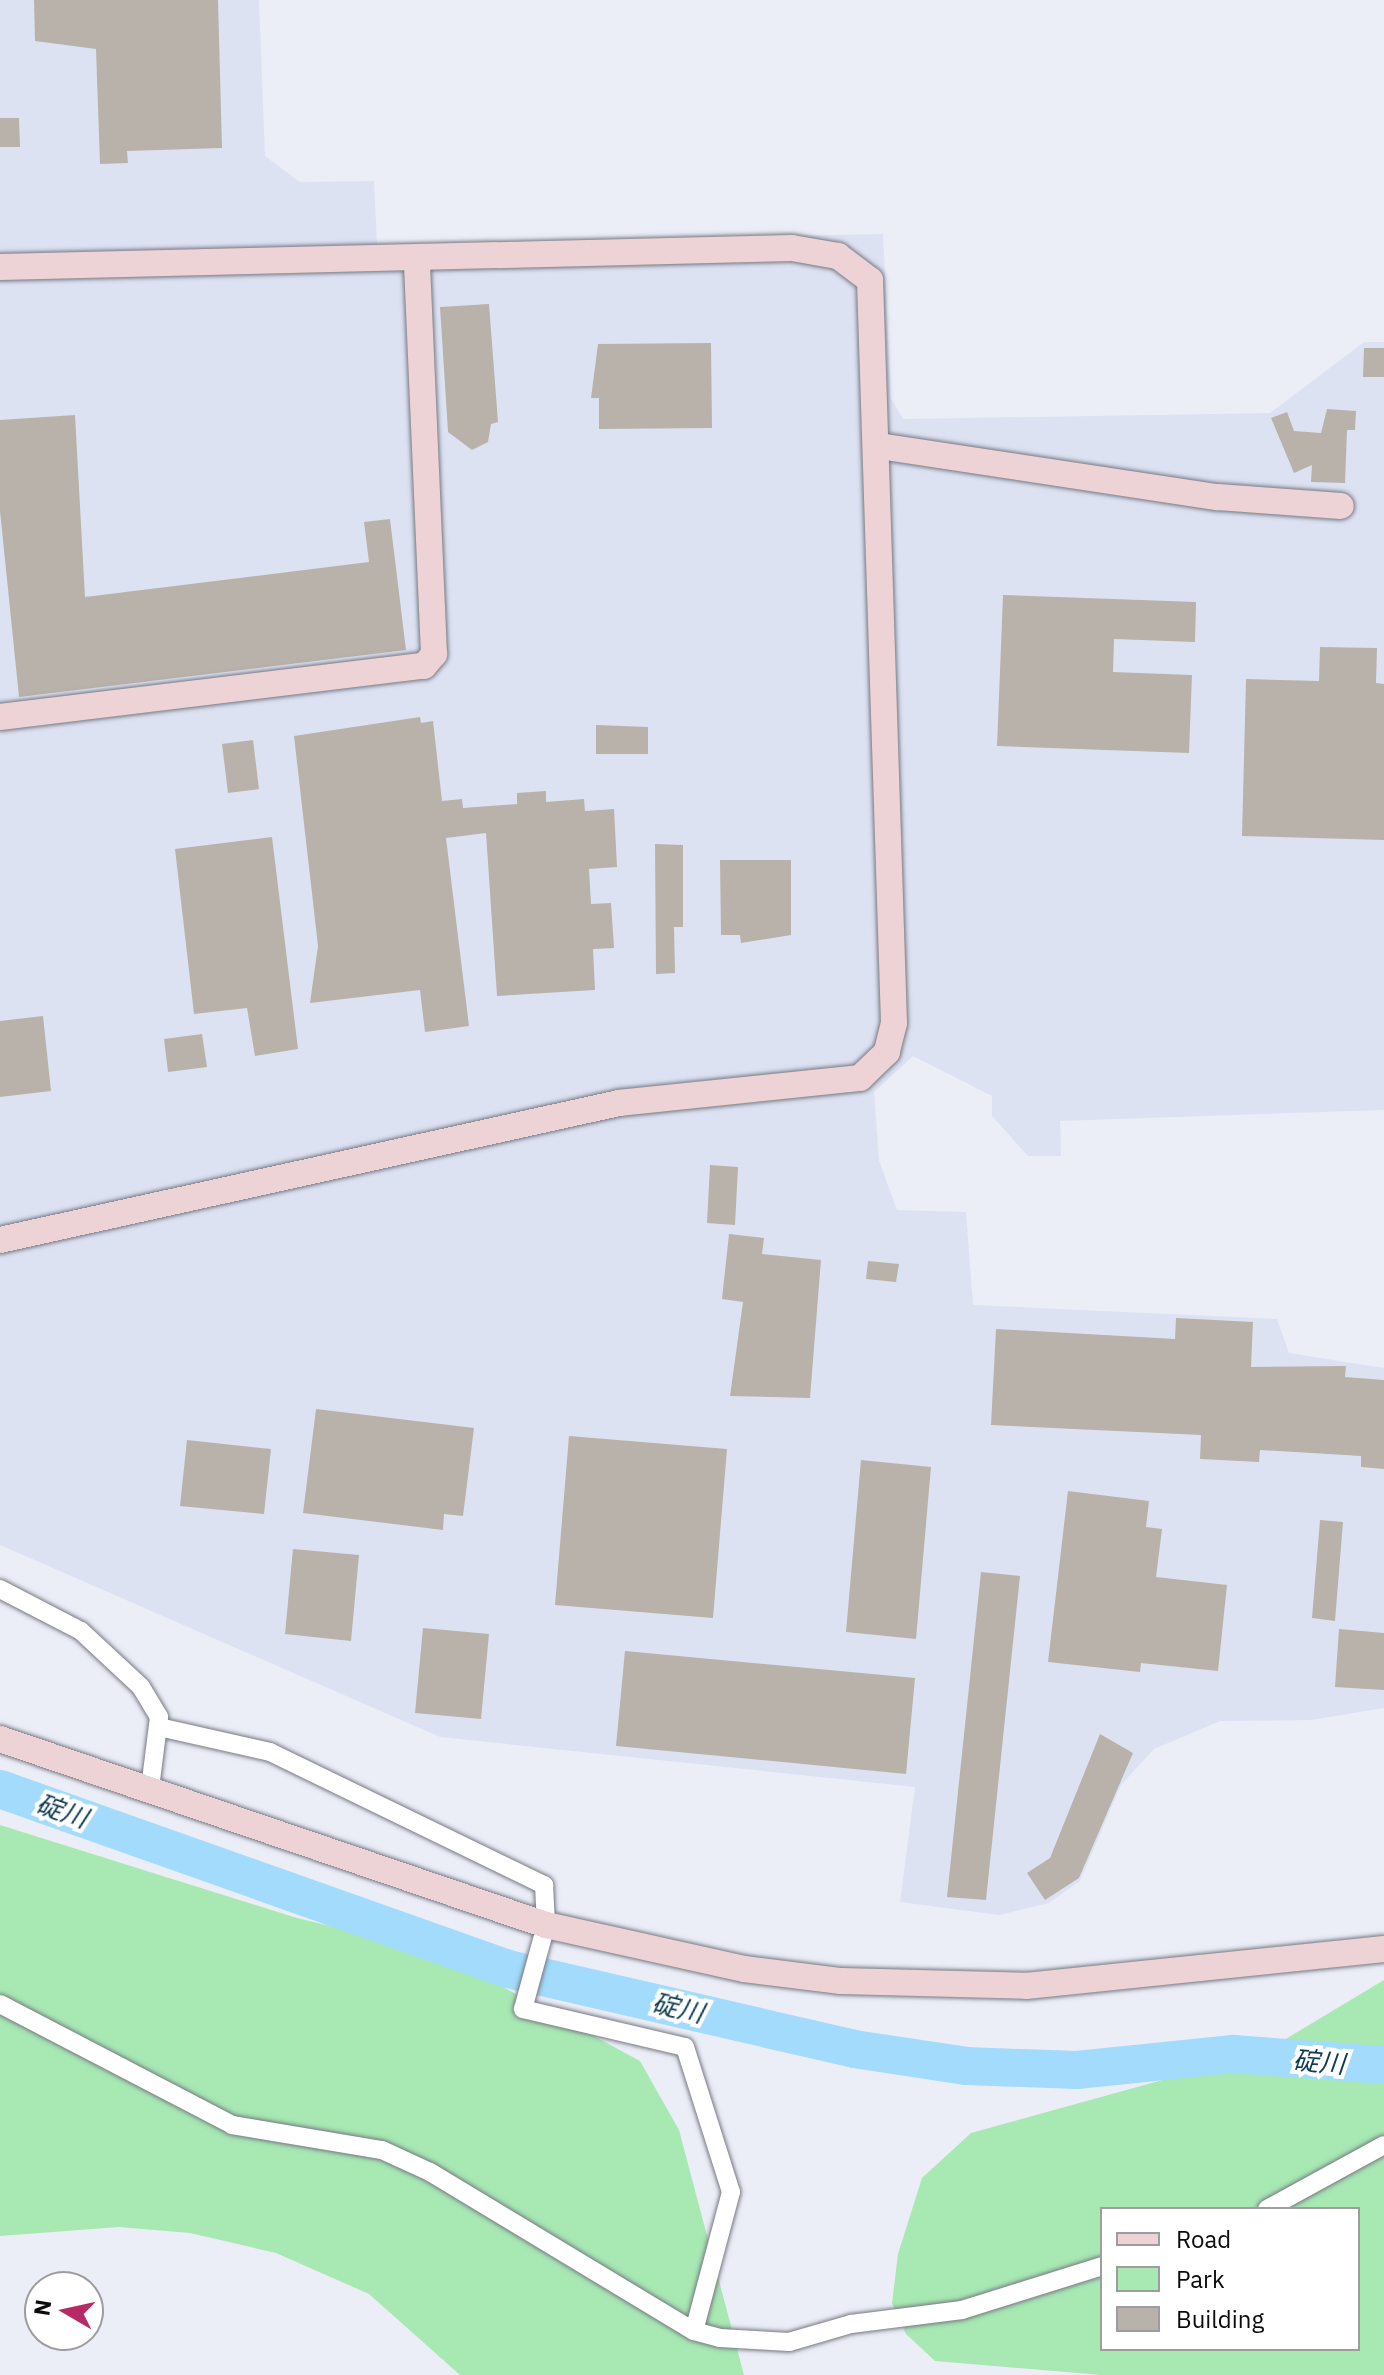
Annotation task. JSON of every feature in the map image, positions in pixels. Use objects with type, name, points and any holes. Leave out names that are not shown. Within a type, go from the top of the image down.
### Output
[{"type":"street","points":[[0,267],[792,248],[838,256],[870,280],[879,446],[894,1023],[887,1052],[874,1070],[860,1078],[619,1103],[0,1240]]},
{"type":"street","points":[[0,717],[424,666],[434,654],[417,259]]},
{"type":"street","points":[[879,446],[1218,497],[1341,506]]},
{"type":"street","points":[[0,1589],[103,1648],[141,1687],[159,1727],[150,1788]]},
{"type":"street","points":[[159,1727],[270,1752],[544,1885],[546,1925],[523,2009],[685,2047],[731,2192],[694,2331]]},
{"type":"street","points":[[0,1739],[546,1925],[744,1969],[925,1984],[1127,1979],[1384,1949]]},
{"type":"street","points":[[0,2004],[232,2125],[382,2150],[430,2172],[694,2331],[760,2344],[789,2342],[851,2324],[962,2310],[1100,2267]]},
{"type":"street","points":[[1271,2207],[1384,2145]]},
{"type":"shaded area","points":[[0,0],[259,0],[265,156],[300,182],[374,181],[377,244],[883,234],[891,398],[903,419],[1270,413],[1364,342],[1384,342],[1384,1110],[1060,1121],[1061,1156],[1028,1156],[992,1116],[992,1096],[913,1056],[874,1092],[879,1160],[897,1210],[966,1212],[973,1305],[1277,1319],[1289,1353],[1384,1368],[1384,1708],[1311,1720],[1220,1721],[1154,1749],[1121,1785],[1080,1881],[1049,1903],[999,1915],[900,1902],[915,1787],[440,1737],[0,1545]]},
{"type":"green space","points":[[0,1825],[297,1918],[438,1952],[640,2061],[679,2130],[744,2375],[460,2375],[369,2294],[276,2253],[190,2233],[119,2227],[0,2236]]},
{"type":"green space","points":[[1384,1980],[1384,2375],[1101,2375],[935,2361],[906,2334],[892,2303],[898,2254],[922,2178],[971,2133],[1264,2052]]},
{"type":"building","points":[[34,0],[218,0],[222,148],[127,151],[128,163],[100,164],[96,49],[35,41]]},
{"type":"building","points":[[0,118],[19,118],[20,147],[0,147]]},
{"type":"building","points":[[489,304],[498,422],[491,424],[488,442],[472,450],[448,432],[440,307]]},
{"type":"building","points":[[711,343],[712,428],[599,429],[599,398],[591,398],[598,344]]},
{"type":"building","points":[[1364,348],[1384,348],[1384,377],[1363,377]]},
{"type":"building","points":[[1327,409],[1356,411],[1355,430],[1347,430],[1345,483],[1311,482],[1312,465],[1294,473],[1271,418],[1287,412],[1294,431],[1321,433]]},
{"type":"building","points":[[75,415],[85,597],[369,562],[364,522],[390,519],[406,650],[19,697],[0,511],[0,420]]},
{"type":"building","points":[[1003,595],[1196,602],[1195,642],[1114,639],[1113,672],[1192,675],[1189,753],[997,746]]},
{"type":"building","points":[[1320,647],[1377,648],[1376,683],[1384,684],[1384,840],[1242,836],[1246,679],[1319,681]]},
{"type":"building","points":[[420,717],[421,723],[433,721],[442,801],[462,799],[463,808],[517,804],[517,793],[546,791],[546,802],[584,799],[585,811],[614,809],[617,867],[589,869],[591,904],[611,903],[614,948],[593,949],[595,990],[497,996],[486,833],[446,838],[469,1026],[425,1032],[420,990],[310,1003],[318,946],[294,736]]},
{"type":"building","points":[[596,725],[648,727],[648,754],[596,754]]},
{"type":"building","points":[[253,740],[259,789],[228,793],[222,744]]},
{"type":"building","points":[[272,837],[298,1049],[255,1056],[247,1008],[194,1014],[175,849]]},
{"type":"building","points":[[655,844],[683,845],[683,927],[674,927],[675,973],[656,974]]},
{"type":"building","points":[[720,860],[791,860],[791,935],[741,943],[740,935],[721,935]]},
{"type":"building","points":[[43,1016],[51,1091],[0,1097],[0,1021]]},
{"type":"building","points":[[202,1034],[207,1067],[168,1072],[164,1039]]},
{"type":"building","points":[[710,1165],[738,1167],[735,1225],[707,1223]]},
{"type":"building","points":[[729,1234],[764,1238],[762,1254],[821,1260],[810,1398],[730,1396],[743,1302],[722,1299]]},
{"type":"building","points":[[868,1261],[899,1264],[896,1282],[866,1279]]},
{"type":"building","points":[[1176,1318],[1253,1322],[1251,1367],[1346,1366],[1345,1377],[1384,1380],[1384,1469],[1361,1467],[1361,1456],[1260,1450],[1259,1462],[1200,1459],[1201,1435],[991,1425],[996,1329],[1175,1339]]},
{"type":"building","points":[[316,1409],[474,1428],[463,1516],[444,1514],[443,1530],[303,1513]]},
{"type":"building","points":[[569,1436],[727,1449],[713,1618],[555,1605]]},
{"type":"building","points":[[187,1440],[271,1449],[264,1514],[180,1506]]},
{"type":"building","points":[[861,1460],[931,1467],[916,1639],[846,1632]]},
{"type":"building","points":[[1068,1491],[1149,1501],[1146,1527],[1162,1529],[1156,1577],[1227,1585],[1218,1671],[1141,1663],[1140,1672],[1048,1662]]},
{"type":"building","points":[[1320,1520],[1343,1522],[1335,1621],[1312,1618]]},
{"type":"building","points":[[293,1549],[359,1555],[351,1641],[285,1634]]},
{"type":"building","points":[[981,1572],[1020,1576],[986,1900],[947,1897]]},
{"type":"building","points":[[423,1628],[489,1634],[481,1719],[415,1713]]},
{"type":"building","points":[[1339,1629],[1384,1633],[1384,1690],[1335,1687]]},
{"type":"building","points":[[625,1651],[915,1678],[906,1774],[616,1746]]},
{"type":"building","points":[[1100,1734],[1133,1753],[1079,1878],[1045,1900],[1027,1873],[1050,1858]]},
{"type":"waterway","name":"碇川","points":[[0,1789],[508,1969],[854,2049],[966,2066],[1077,2070],[1233,2054],[1384,2065]]}]
